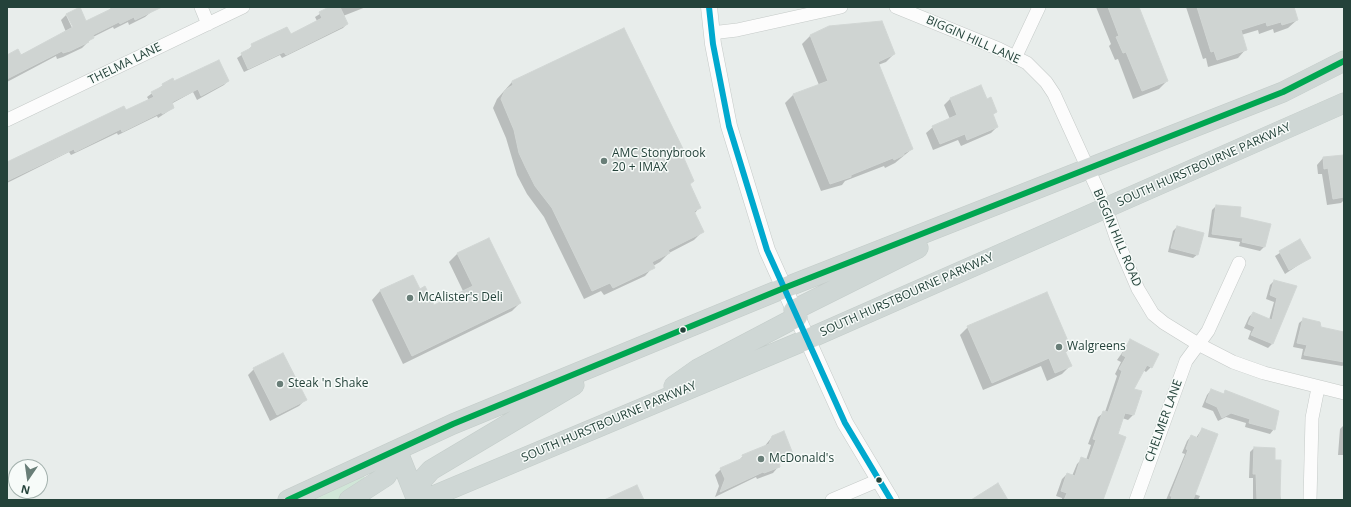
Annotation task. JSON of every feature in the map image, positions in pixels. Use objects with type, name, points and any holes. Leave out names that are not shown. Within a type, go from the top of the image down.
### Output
[{"type":"main road","points":[[288,500],[453,424],[784,288],[992,207],[1086,168],[1283,92],[1344,62]]},
{"type":"main road","name":"SOUTH HURSTBOURNE PARKWAY","points":[[424,500],[458,492],[639,409],[808,339],[1344,103]]},
{"type":"main road","points":[[639,409],[698,369],[796,313],[906,255],[992,207]]},
{"type":"main road","points":[[418,500],[419,489],[423,479],[431,470],[632,350]]},
{"type":"main road","points":[[349,500],[386,476],[394,462],[397,450]]},
{"type":"main road","points":[[397,450],[418,500]]},
{"type":"street","points":[[201,7],[208,24]]},
{"type":"street","name":"THELMA LANE","points":[[7,120],[242,7]]},
{"type":"street","points":[[709,7],[711,33],[718,75],[734,145],[767,250],[845,423],[891,500]]},
{"type":"street","points":[[711,33],[737,30],[841,7]]},
{"type":"street","name":"BIGGIN HILL LANE","points":[[896,7],[1027,63],[1046,82],[1054,94],[1086,168]]},
{"type":"street","points":[[1015,58],[1039,7]]},
{"type":"street","name":"BIGGIN HILL ROAD","points":[[1086,168],[1106,208],[1138,289],[1153,314],[1178,333],[1233,362],[1264,374],[1318,388],[1344,392]]},
{"type":"street","name":"CHELMER LANE","points":[[1136,500],[1186,361],[1208,331],[1239,263]]},
{"type":"street","points":[[1310,500],[1312,418],[1318,388]]},
{"type":"street","points":[[832,500],[879,480]]},
{"type":"green space","points":[[363,474],[367,482],[339,500],[299,500]]},
{"type":"building","points":[[80,7],[86,21],[115,7],[162,7],[135,20],[134,17],[120,24],[119,22],[93,35],[94,38],[88,41],[89,42],[70,51],[63,53],[62,51],[7,79],[7,55],[18,49],[21,55],[73,27],[66,14]]},
{"type":"building","points":[[329,7],[340,7],[348,24],[286,55],[284,52],[248,69],[241,53],[249,49],[252,46],[251,44],[287,27],[291,34],[322,18],[319,12]]},
{"type":"building","points":[[1108,7],[1139,7],[1168,81],[1142,91],[1126,52],[1123,53],[1116,37],[1119,36]]},
{"type":"building","points":[[1197,7],[1294,7],[1298,20],[1282,25],[1281,22],[1267,26],[1266,22],[1241,30],[1247,50],[1217,60],[1214,51],[1211,52]]},
{"type":"building","points":[[882,21],[895,54],[878,62],[913,149],[894,160],[893,158],[851,175],[851,177],[830,184],[793,94],[828,81],[810,35],[829,26]]},
{"type":"building","name":"AMC Stonybrook 20 + IMAX","points":[[624,28],[686,155],[683,156],[694,181],[690,184],[701,208],[694,211],[704,232],[668,250],[670,253],[652,262],[655,268],[613,288],[610,283],[592,291],[552,208],[535,186],[525,166],[519,153],[514,130],[501,99],[505,90],[513,85],[512,81]]},
{"type":"building","points":[[219,60],[229,81],[201,96],[198,89],[172,102],[174,108],[162,114],[162,112],[122,132],[121,129],[75,152],[74,149],[7,181],[7,162],[124,106],[126,110],[154,97],[151,92],[163,86],[162,84],[173,78],[174,81]]},
{"type":"building","points":[[981,85],[987,99],[991,97],[997,112],[993,114],[998,127],[967,140],[965,134],[940,144],[932,126],[957,115],[950,98]]},
{"type":"building","points":[[1344,155],[1344,197],[1333,199],[1328,168],[1324,169],[1323,157]]},
{"type":"building","points":[[1216,205],[1241,207],[1240,217],[1271,224],[1265,247],[1242,242],[1243,238],[1212,234]]},
{"type":"building","points":[[1177,226],[1204,233],[1198,255],[1171,248]]},
{"type":"building","points":[[489,238],[521,303],[412,356],[380,290],[413,275],[420,289],[425,286],[434,305],[473,286],[457,253]]},
{"type":"building","points":[[1300,239],[1311,258],[1289,270],[1279,251]]},
{"type":"building","points":[[1274,280],[1297,286],[1273,344],[1251,335],[1255,327],[1248,324],[1253,312],[1272,320],[1277,298],[1270,295]]},
{"type":"building","name":"Walgreens","points":[[1047,292],[1071,348],[1065,351],[1072,366],[1055,373],[1049,358],[992,383],[967,326]]},
{"type":"building","points":[[1303,318],[1320,322],[1321,327],[1344,332],[1344,362],[1304,355],[1307,345],[1297,343]]},
{"type":"building","points":[[1130,339],[1159,354],[1152,368],[1147,365],[1134,389],[1142,391],[1134,415],[1125,413],[1118,434],[1126,437],[1103,500],[1064,500],[1067,493],[1061,491],[1067,473],[1075,476],[1081,457],[1089,460],[1096,440],[1093,439],[1103,411],[1108,412],[1122,371],[1119,369],[1126,357],[1122,355]]},
{"type":"building","name":"Steak 'n Shake","points":[[283,353],[307,400],[277,415],[253,368]]},
{"type":"building","points":[[1211,389],[1224,394],[1225,390],[1279,411],[1275,430],[1249,423],[1250,419],[1231,413],[1222,418],[1217,407],[1206,402]]},
{"type":"building","points":[[1202,428],[1218,434],[1193,500],[1171,500],[1172,496],[1170,496],[1188,450],[1186,449],[1191,435],[1198,438]]},
{"type":"building","name":"McDonald's","points":[[784,431],[793,454],[779,461],[780,467],[764,473],[763,472],[720,492],[725,479],[720,468],[743,458],[742,455],[769,444],[772,436]]},
{"type":"building","points":[[1254,447],[1275,448],[1275,460],[1281,460],[1280,500],[1257,500],[1256,474],[1253,474]]},
{"type":"building","points":[[998,483],[1008,500],[971,500]]},
{"type":"building","points":[[637,485],[644,500],[604,500]]},
{"type":"transit line","points":[[709,7],[713,44],[729,126],[767,250],[845,423],[891,500]]},
{"type":"transit line","points":[[288,500],[453,424],[784,288],[1283,92],[1344,61]]},
{"type":"place","name":"AMC Stonybrook 20 + IMAX","points":[[604,161]]},
{"type":"place","name":"McAlister's Deli","points":[[410,298]]},
{"type":"place","name":"Walgreens","points":[[1059,347]]},
{"type":"place","name":"Steak 'n Shake","points":[[280,384]]},
{"type":"place","name":"McDonald's","points":[[761,459]]}]
